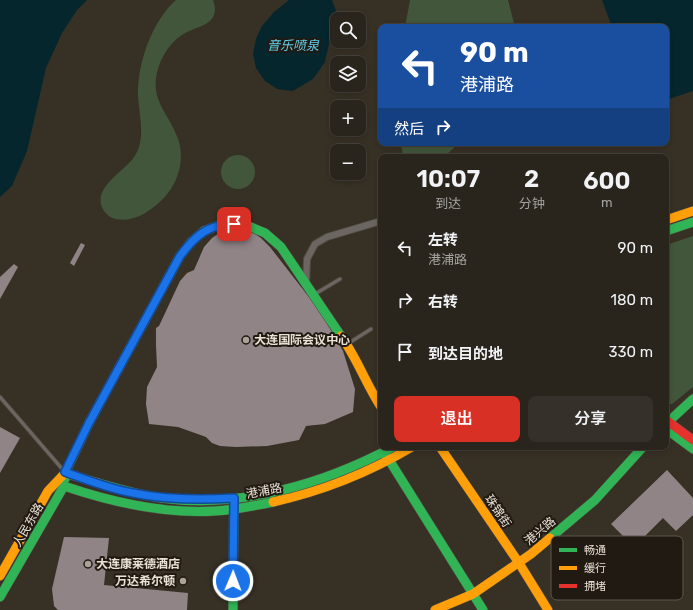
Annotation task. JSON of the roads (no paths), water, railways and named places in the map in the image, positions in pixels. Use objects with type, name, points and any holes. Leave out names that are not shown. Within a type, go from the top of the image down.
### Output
[{"type":"main road","points":[[669,219],[693,211]]},
{"type":"main road","points":[[669,230],[693,222]]},
{"type":"main road","points":[[64,486],[65,472],[89,423],[180,256],[191,242],[204,231],[222,224],[246,225],[265,233],[281,247],[347,344],[377,393]]},
{"type":"main road","points":[[669,422],[693,399]]},
{"type":"main road","points":[[669,425],[693,440]]},
{"type":"main road","points":[[669,426],[693,449]]},
{"type":"main road","points":[[389,450],[390,461],[483,610]]},
{"type":"main road","name":"港浦路","points":[[65,472],[105,486],[132,493],[163,498],[234,498],[267,493],[305,484],[338,473],[389,450]]},
{"type":"main road","name":"港浦路","points":[[64,486],[105,498],[142,505],[208,510],[234,509],[308,493],[348,479],[390,461],[407,450]]},
{"type":"main road","name":"珠锦街","points":[[442,450],[519,563],[548,610]]},
{"type":"main road","name":"港兴路","points":[[552,536],[595,500],[640,450]]},
{"type":"main road","name":"人民东路","points":[[0,576],[48,491],[65,472]]},
{"type":"main road","name":"人民东路","points":[[0,597],[64,486]]},
{"type":"main road","points":[[232,610],[234,498]]},
{"type":"main road","name":"港兴路","points":[[435,610],[473,594],[519,563],[551,536]]},
{"type":"street","points":[[306,284],[307,259],[315,244],[327,237],[378,222]]},
{"type":"lane","points":[[314,295],[340,279]]},
{"type":"lane","points":[[347,344],[371,329]]},
{"type":"lane","points":[[0,397],[65,472]]},
{"type":"water","points":[[0,0],[87,0],[77,10],[62,33],[46,68],[27,151],[12,186],[0,197]]},
{"type":"water","name":"音乐喷泉","points":[[289,0],[332,0],[336,11],[330,12],[330,39],[325,62],[313,79],[293,91],[277,89],[265,81],[256,68],[253,54],[256,39],[262,26],[274,12]]},
{"type":"water","points":[[602,0],[693,0],[693,91],[669,99],[669,24],[611,24]]},
{"type":"place","name":"大连国际会议中心","points":[[246,340]]},
{"type":"place","name":"大连康莱德酒店","points":[[88,564]]},
{"type":"place","name":"万达希尔顿","points":[[183,581]]}]
